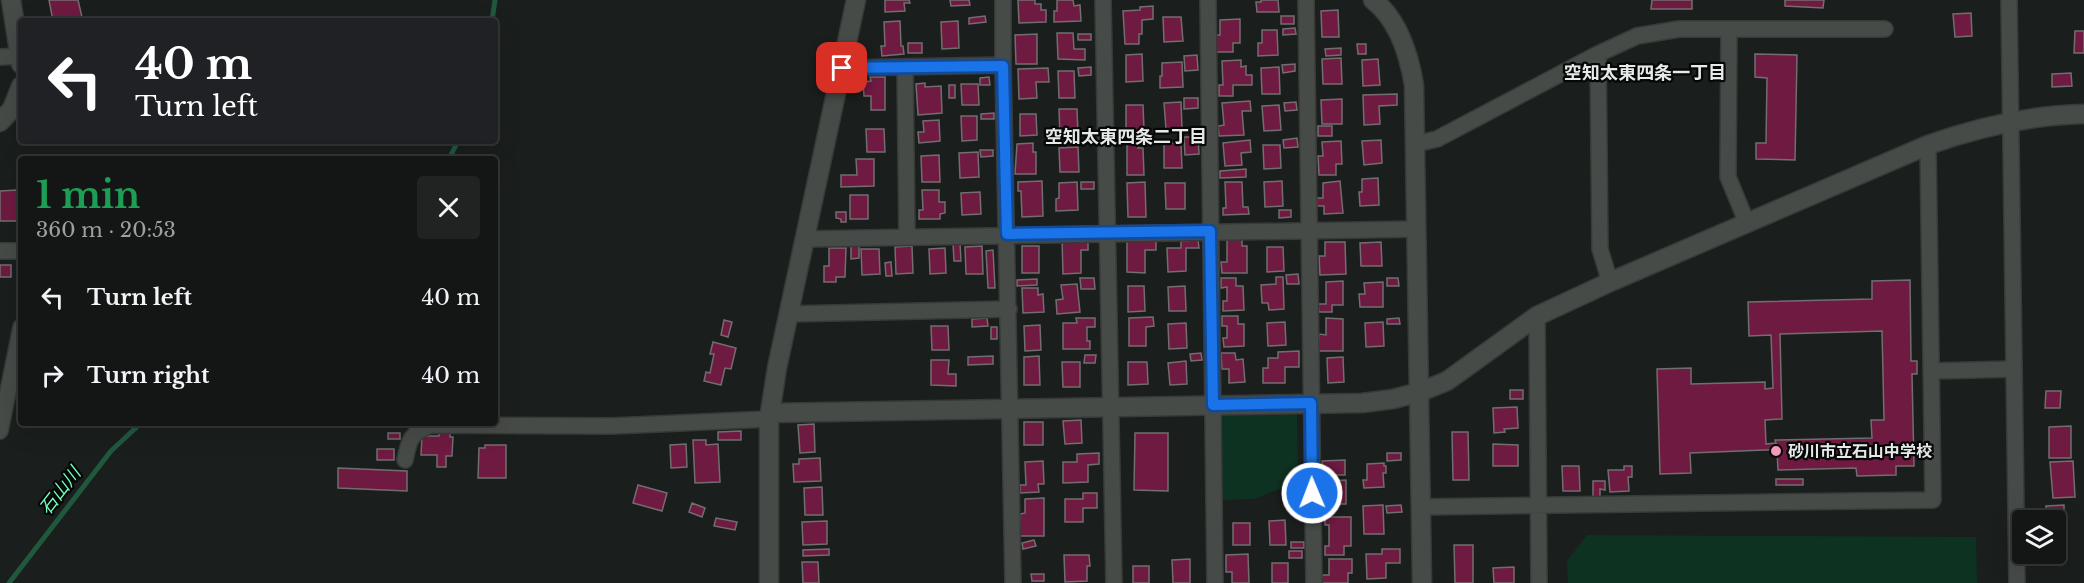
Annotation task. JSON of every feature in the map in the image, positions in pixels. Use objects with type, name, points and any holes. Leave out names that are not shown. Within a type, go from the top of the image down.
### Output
[{"type":"street","points":[[11,0],[18,44]]},
{"type":"street","points":[[769,583],[770,416],[789,314],[856,0]]},
{"type":"street","points":[[1003,0],[1013,583]]},
{"type":"street","points":[[1103,0],[1114,583]]},
{"type":"street","points":[[1208,0],[1215,583]]},
{"type":"street","points":[[1306,0],[1314,583]]},
{"type":"street","points":[[1373,0],[1396,27],[1409,56],[1414,85],[1422,583]]},
{"type":"street","points":[[2009,0],[2017,583]]},
{"type":"street","points":[[1416,144],[1437,140],[1598,54],[1637,36],[1679,29],[1885,29]]},
{"type":"street","points":[[1729,29],[1728,177],[1747,223]]},
{"type":"street","points":[[1598,54],[1600,249],[1610,282]]},
{"type":"street","points":[[0,57],[18,56]]},
{"type":"street","points":[[842,68],[1003,66]]},
{"type":"street","points":[[905,67],[907,236]]},
{"type":"street","points":[[0,122],[12,109],[18,94]]},
{"type":"street","points":[[498,425],[612,426],[770,416],[1010,408],[1362,403],[1393,399],[1420,392],[1447,381],[1537,316],[1610,282],[1929,145],[2011,121],[2084,114]]},
{"type":"street","points":[[1421,507],[1933,500],[1929,145]]},
{"type":"street","points":[[805,239],[1417,229]]},
{"type":"street","points":[[0,251],[18,250]]},
{"type":"street","points":[[789,314],[1009,309]]},
{"type":"street","points":[[1537,316],[1539,583]]},
{"type":"street","points":[[0,431],[7,373],[18,337]]},
{"type":"street","points":[[1932,370],[2014,369]]},
{"type":"street","points":[[405,460],[409,440],[418,430],[428,426]]},
{"type":"green space","points":[[1297,412],[1298,482],[1254,499],[1221,500],[1220,413]]},
{"type":"green space","points":[[1587,535],[1976,537],[1977,583],[1568,583],[1567,561]]},
{"type":"building","points":[[49,0],[78,0],[82,17],[52,18]]},
{"type":"building","points":[[885,0],[909,0],[910,3],[904,3],[905,11],[885,12]]},
{"type":"building","points":[[950,0],[969,0],[970,5],[951,6]]},
{"type":"building","points":[[1018,0],[1035,0],[1035,4],[1041,4],[1041,10],[1046,10],[1046,22],[1019,23]]},
{"type":"building","points":[[1057,0],[1073,0],[1074,6],[1080,5],[1081,21],[1054,22]]},
{"type":"building","points":[[1261,0],[1278,0],[1279,12],[1257,12],[1256,2],[1261,2]]},
{"type":"building","points":[[1652,0],[1692,0],[1692,9],[1651,9]]},
{"type":"building","points":[[1785,0],[1824,0],[1823,8],[1785,6]]},
{"type":"building","points":[[1153,6],[1153,19],[1142,20],[1139,44],[1125,44],[1123,11],[1140,10],[1140,7]]},
{"type":"building","points":[[1338,10],[1339,37],[1322,37],[1321,11]]},
{"type":"building","points":[[1971,13],[1972,36],[1955,37],[1953,14]]},
{"type":"building","points":[[985,16],[986,22],[969,24],[969,18]]},
{"type":"building","points":[[1281,16],[1294,16],[1294,24],[1281,24]]},
{"type":"building","points":[[1163,17],[1181,17],[1183,41],[1164,42]]},
{"type":"building","points":[[1240,19],[1240,43],[1233,43],[1233,52],[1216,52],[1216,35],[1220,35],[1220,20]]},
{"type":"building","points":[[900,21],[901,46],[903,46],[904,54],[882,56],[881,46],[885,46],[884,22]]},
{"type":"building","points":[[958,21],[959,48],[942,49],[941,22]]},
{"type":"building","points":[[1295,28],[1296,34],[1283,35],[1283,29]]},
{"type":"building","points":[[1262,30],[1277,30],[1278,55],[1258,56],[1258,43],[1262,43]]},
{"type":"building","points":[[2075,31],[2084,31],[2084,53],[2074,53]]},
{"type":"building","points":[[1057,33],[1073,33],[1074,49],[1085,49],[1085,60],[1058,59]]},
{"type":"building","points":[[1037,34],[1037,64],[1016,64],[1015,35]]},
{"type":"building","points":[[1078,34],[1091,34],[1091,40],[1078,40]]},
{"type":"building","points":[[908,43],[922,43],[922,53],[908,53]]},
{"type":"building","points":[[1357,44],[1366,44],[1366,54],[1358,54]]},
{"type":"building","points":[[1341,48],[1341,55],[1326,56],[1325,49]]},
{"type":"building","points":[[1142,54],[1143,81],[1126,82],[1126,55]]},
{"type":"building","points":[[1755,54],[1797,55],[1795,160],[1756,159],[1756,143],[1766,143],[1767,78],[1755,77]]},
{"type":"building","points":[[1197,55],[1198,70],[1185,71],[1184,56]]},
{"type":"building","points":[[1341,58],[1342,84],[1323,84],[1322,59]]},
{"type":"building","points":[[1378,59],[1380,85],[1363,86],[1362,60]]},
{"type":"building","points":[[1241,60],[1241,67],[1246,66],[1246,75],[1252,75],[1252,85],[1233,85],[1233,96],[1219,96],[1219,85],[1223,85],[1222,61]]},
{"type":"building","points":[[1182,62],[1183,87],[1160,88],[1162,63]]},
{"type":"building","points":[[1295,64],[1295,71],[1283,73],[1282,65]]},
{"type":"building","points":[[1091,67],[1091,75],[1079,76],[1078,68]]},
{"type":"building","points":[[1279,67],[1280,94],[1262,94],[1261,68]]},
{"type":"building","points":[[1048,68],[1049,82],[1036,82],[1037,98],[1019,99],[1018,69]]},
{"type":"building","points":[[1058,71],[1074,71],[1075,98],[1059,98]]},
{"type":"building","points":[[2071,73],[2072,86],[2052,87],[2052,74]]},
{"type":"building","points":[[870,77],[885,77],[885,110],[871,110],[871,96],[864,96],[863,82],[871,81]]},
{"type":"building","points":[[989,77],[990,85],[980,85],[980,78]]},
{"type":"building","points":[[925,83],[925,87],[941,86],[942,113],[918,115],[916,84]]},
{"type":"building","points":[[961,84],[978,84],[979,105],[962,105]]},
{"type":"building","points":[[949,85],[955,85],[955,98],[949,98]]},
{"type":"building","points":[[1397,94],[1397,105],[1379,106],[1380,124],[1364,125],[1363,95]]},
{"type":"building","points":[[1184,98],[1198,98],[1198,108],[1184,109]]},
{"type":"building","points":[[1342,99],[1342,124],[1322,124],[1321,100]]},
{"type":"building","points":[[1250,101],[1251,111],[1242,111],[1244,135],[1219,136],[1218,126],[1224,125],[1222,103]]},
{"type":"building","points":[[1181,102],[1182,128],[1166,129],[1164,103]]},
{"type":"building","points":[[1296,102],[1297,110],[1285,111],[1284,103]]},
{"type":"building","points":[[1126,105],[1143,105],[1144,130],[1126,130]]},
{"type":"building","points":[[1279,105],[1281,130],[1264,131],[1262,106]]},
{"type":"building","points":[[1059,109],[1077,109],[1078,135],[1060,136]]},
{"type":"building","points":[[994,113],[994,119],[981,119],[981,114]]},
{"type":"building","points":[[1020,114],[1036,114],[1037,135],[1020,136]]},
{"type":"building","points":[[961,116],[977,116],[977,140],[962,141]]},
{"type":"building","points":[[939,120],[940,141],[919,143],[918,132],[924,132],[923,121]]},
{"type":"building","points":[[1318,126],[1332,126],[1332,136],[1318,136]]},
{"type":"building","points":[[866,129],[884,129],[885,152],[867,152]]},
{"type":"building","points":[[1184,137],[1198,137],[1199,154],[1185,155]]},
{"type":"building","points":[[1297,138],[1298,147],[1284,148],[1283,140]]},
{"type":"building","points":[[1250,140],[1251,152],[1241,153],[1242,165],[1225,166],[1223,143]]},
{"type":"building","points":[[1381,140],[1382,163],[1364,165],[1362,141]]},
{"type":"building","points":[[1341,141],[1342,164],[1336,164],[1336,175],[1319,175],[1318,156],[1323,156],[1322,142]]},
{"type":"building","points":[[1127,142],[1138,142],[1138,148],[1143,148],[1144,175],[1127,175]]},
{"type":"building","points":[[1033,143],[1033,152],[1036,152],[1036,174],[1015,174],[1017,144]]},
{"type":"building","points":[[1164,143],[1181,143],[1182,168],[1164,168]]},
{"type":"building","points":[[1263,145],[1280,145],[1281,168],[1264,169]]},
{"type":"building","points":[[1078,147],[1079,172],[1060,172],[1059,148]]},
{"type":"building","points":[[980,150],[993,150],[993,156],[981,157]]},
{"type":"building","points":[[978,152],[979,177],[960,178],[959,153]]},
{"type":"building","points":[[939,155],[940,182],[922,182],[921,156]]},
{"type":"building","points":[[856,159],[874,159],[874,186],[841,187],[841,175],[857,175]]},
{"type":"building","points":[[1246,169],[1246,177],[1220,178],[1220,171]]},
{"type":"building","points":[[1378,178],[1379,205],[1360,206],[1359,192],[1362,192],[1362,179]]},
{"type":"building","points":[[1042,181],[1043,216],[1022,217],[1021,191],[1018,191],[1018,182]]},
{"type":"building","points":[[1282,181],[1283,206],[1265,207],[1264,182]]},
{"type":"building","points":[[1340,181],[1343,213],[1324,214],[1324,206],[1317,206],[1317,198],[1323,198],[1323,183]]},
{"type":"building","points":[[1077,182],[1078,210],[1056,211],[1059,183]]},
{"type":"building","points":[[1081,182],[1094,182],[1094,189],[1081,189]]},
{"type":"building","points":[[1145,182],[1146,217],[1128,217],[1127,183]]},
{"type":"building","points":[[1225,182],[1242,182],[1243,207],[1248,207],[1249,214],[1223,215],[1223,208],[1226,208]]},
{"type":"building","points":[[1165,183],[1185,183],[1185,209],[1166,209]]},
{"type":"building","points":[[17,190],[18,221],[0,221],[0,191]]},
{"type":"building","points":[[922,190],[939,190],[939,202],[945,202],[945,213],[940,214],[940,219],[919,219],[919,210],[923,210]]},
{"type":"building","points":[[980,192],[981,214],[962,215],[961,193]]},
{"type":"building","points":[[850,195],[868,195],[868,219],[850,219]]},
{"type":"building","points":[[1279,210],[1291,210],[1291,217],[1279,218]]},
{"type":"building","points":[[836,212],[846,212],[846,222],[841,222],[841,219],[836,218]]},
{"type":"building","points":[[1227,238],[1242,238],[1242,246],[1247,246],[1247,273],[1222,273],[1221,262],[1227,262]]},
{"type":"building","points":[[1062,239],[1088,239],[1088,250],[1081,250],[1081,273],[1063,274]]},
{"type":"building","points":[[1198,240],[1199,248],[1186,248],[1186,271],[1168,272],[1167,248],[1181,248],[1181,241]]},
{"type":"building","points":[[1127,241],[1156,241],[1156,250],[1145,250],[1145,273],[1127,272]]},
{"type":"building","points":[[1325,242],[1345,242],[1346,274],[1320,275],[1319,256],[1325,256]]},
{"type":"building","points":[[1381,242],[1382,266],[1361,266],[1360,243]]},
{"type":"building","points":[[953,243],[960,243],[961,261],[954,261]]},
{"type":"building","points":[[851,246],[859,246],[859,258],[851,259]]},
{"type":"building","points":[[912,246],[913,273],[896,274],[895,247]]},
{"type":"building","points":[[982,246],[983,274],[966,274],[965,247]]},
{"type":"building","points":[[1022,246],[1039,246],[1039,273],[1022,273]]},
{"type":"building","points":[[1267,247],[1283,247],[1284,271],[1267,272]]},
{"type":"building","points":[[829,248],[846,248],[845,277],[836,277],[836,282],[824,282],[824,266],[829,266]]},
{"type":"building","points":[[945,248],[946,273],[930,274],[929,249]]},
{"type":"building","points":[[861,249],[879,249],[880,274],[862,275]]},
{"type":"building","points":[[993,250],[995,288],[988,288],[986,251]]},
{"type":"building","points":[[891,262],[892,276],[886,276],[885,263]]},
{"type":"building","points":[[0,265],[11,265],[11,277],[0,277]]},
{"type":"building","points":[[1298,274],[1299,284],[1287,284],[1286,275]]},
{"type":"building","points":[[1276,277],[1283,277],[1284,309],[1269,310],[1268,303],[1262,303],[1261,285],[1276,284]]},
{"type":"building","points":[[1080,278],[1094,278],[1095,289],[1081,289]]},
{"type":"building","points":[[1221,278],[1236,278],[1236,286],[1243,286],[1244,310],[1223,311],[1223,301],[1227,301],[1227,287],[1221,288]]},
{"type":"building","points":[[1387,278],[1398,278],[1399,286],[1387,286]]},
{"type":"building","points":[[1037,279],[1037,285],[1017,286],[1017,280]]},
{"type":"building","name":"砂川市立石山中学校","points":[[1910,280],[1911,361],[1917,361],[1917,374],[1912,374],[1914,466],[1896,466],[1896,475],[1857,476],[1856,468],[1778,470],[1777,450],[1765,450],[1690,453],[1691,473],[1660,474],[1657,369],[1691,368],[1691,384],[1765,382],[1765,389],[1773,388],[1771,335],[1749,336],[1748,302],[1872,299],[1872,281]],"holes":[[[1882,331],[1884,420],[1871,420],[1872,438],[1775,440],[1776,443],[1766,444],[1765,420],[1782,419],[1780,334]]]},
{"type":"building","points":[[1343,281],[1343,305],[1332,305],[1332,312],[1319,312],[1318,304],[1326,304],[1326,282]]},
{"type":"building","points":[[1383,282],[1383,307],[1360,307],[1359,294],[1365,294],[1364,283]]},
{"type":"building","points":[[1077,284],[1080,312],[1057,314],[1056,300],[1063,299],[1061,285]]},
{"type":"building","points":[[1128,286],[1144,286],[1145,311],[1128,312]]},
{"type":"building","points":[[1185,286],[1186,311],[1169,311],[1168,287]]},
{"type":"building","points":[[1022,288],[1038,288],[1038,295],[1043,294],[1044,312],[1023,313]]},
{"type":"building","points":[[1222,316],[1238,316],[1238,324],[1244,324],[1244,346],[1224,347],[1223,338],[1227,338],[1227,326],[1222,326]]},
{"type":"building","points":[[1153,317],[1154,326],[1146,327],[1146,346],[1129,346],[1129,318]]},
{"type":"building","points":[[987,318],[988,326],[972,327],[972,319]]},
{"type":"building","points":[[1076,318],[1095,318],[1095,327],[1087,327],[1087,341],[1090,341],[1090,349],[1063,349],[1063,323],[1077,323]]},
{"type":"building","points":[[1326,318],[1343,319],[1343,351],[1318,351],[1319,334],[1326,335]]},
{"type":"building","points":[[1399,318],[1400,324],[1387,324],[1387,319]]},
{"type":"building","points":[[724,320],[732,322],[728,337],[721,335]]},
{"type":"building","points":[[1285,322],[1286,345],[1268,346],[1267,323]]},
{"type":"building","points":[[1383,322],[1384,346],[1366,347],[1365,323]]},
{"type":"building","points":[[1186,323],[1187,348],[1169,349],[1168,324]]},
{"type":"building","points":[[1040,325],[1041,350],[1025,351],[1024,326]]},
{"type":"building","points":[[931,326],[948,326],[949,350],[932,350]]},
{"type":"building","points":[[991,327],[997,327],[997,339],[991,339]]},
{"type":"building","points":[[713,342],[736,348],[731,369],[725,368],[721,385],[704,381],[706,372],[710,373],[714,354],[710,354]]},
{"type":"building","points":[[1299,351],[1299,367],[1285,367],[1285,383],[1263,383],[1263,368],[1268,368],[1268,358],[1278,358],[1278,352]]},
{"type":"building","points":[[1201,353],[1202,360],[1191,361],[1190,354]]},
{"type":"building","points":[[1221,353],[1235,353],[1236,360],[1243,359],[1245,382],[1229,383],[1229,369],[1222,369]]},
{"type":"building","points":[[1085,355],[1096,355],[1095,363],[1084,363]]},
{"type":"building","points":[[993,356],[993,364],[968,365],[968,357]]},
{"type":"building","points":[[1039,356],[1040,385],[1024,385],[1024,357]]},
{"type":"building","points":[[1343,357],[1344,382],[1328,383],[1327,358]]},
{"type":"building","points":[[931,360],[949,360],[948,374],[956,374],[956,386],[931,385]]},
{"type":"building","points":[[1186,361],[1187,384],[1170,385],[1168,363]]},
{"type":"building","points":[[1062,362],[1080,362],[1080,387],[1063,387]]},
{"type":"building","points":[[1128,362],[1147,362],[1148,384],[1128,385]]},
{"type":"building","points":[[1510,390],[1523,390],[1523,399],[1510,399]]},
{"type":"building","points":[[2046,391],[2061,391],[2060,408],[2045,408]]},
{"type":"building","points":[[1517,407],[1518,428],[1504,429],[1505,432],[1494,433],[1493,408]]},
{"type":"building","points":[[1081,420],[1082,443],[1065,444],[1063,421]]},
{"type":"building","points":[[1024,422],[1043,422],[1043,445],[1024,445]]},
{"type":"building","points":[[814,424],[815,452],[800,453],[798,425]]},
{"type":"building","points":[[2071,426],[2071,458],[2049,458],[2049,427]]},
{"type":"building","points":[[439,429],[450,429],[450,437],[453,437],[452,456],[446,456],[446,467],[437,467],[437,455],[421,455],[422,436],[439,436]]},
{"type":"building","points":[[741,431],[741,440],[718,440],[718,432]]},
{"type":"building","points":[[1452,432],[1468,432],[1469,480],[1453,480]]},
{"type":"building","points":[[388,433],[400,433],[400,439],[388,439]]},
{"type":"building","points":[[1135,433],[1168,433],[1168,491],[1134,490]]},
{"type":"building","points":[[693,440],[706,440],[706,445],[718,444],[720,482],[695,483]]},
{"type":"building","points":[[686,444],[687,467],[671,468],[670,445]]},
{"type":"building","points":[[1493,444],[1518,445],[1518,466],[1493,466]]},
{"type":"building","points":[[485,445],[506,445],[506,478],[478,478],[479,448],[485,448]]},
{"type":"building","points":[[377,449],[394,449],[394,460],[377,460]]},
{"type":"building","points":[[1099,453],[1099,464],[1088,465],[1088,482],[1063,483],[1063,462],[1077,462],[1077,454]]},
{"type":"building","points":[[1387,453],[1401,453],[1401,460],[1387,461]]},
{"type":"building","points":[[820,458],[821,481],[794,482],[793,464],[799,464],[799,459]]},
{"type":"building","points":[[1345,460],[1345,475],[1323,475],[1322,461]]},
{"type":"building","points":[[1043,461],[1044,484],[1038,484],[1039,492],[1020,493],[1020,485],[1026,485],[1025,462]]},
{"type":"building","points":[[2073,461],[2075,497],[2053,498],[2050,462]]},
{"type":"building","points":[[1384,463],[1386,473],[1383,473],[1384,487],[1364,488],[1363,480],[1367,480],[1367,464]]},
{"type":"building","points":[[1562,466],[1579,466],[1580,491],[1563,491]]},
{"type":"building","points":[[1624,466],[1632,466],[1632,477],[1628,477],[1629,491],[1610,492],[1608,470],[1624,470]]},
{"type":"building","points":[[338,468],[407,471],[407,491],[338,488]]},
{"type":"building","points":[[1776,479],[1803,479],[1803,485],[1776,485]]},
{"type":"building","points":[[1346,480],[1346,504],[1328,504],[1327,481]]},
{"type":"building","points":[[1593,481],[1605,481],[1605,490],[1600,489],[1600,497],[1593,497]]},
{"type":"building","points":[[638,485],[667,493],[662,511],[633,503]]},
{"type":"building","points":[[822,487],[823,515],[805,515],[804,488]]},
{"type":"building","points":[[1297,492],[1299,498],[1289,502],[1287,496]]},
{"type":"building","points":[[1083,493],[1097,493],[1097,508],[1083,508],[1083,522],[1065,522],[1065,499],[1083,499]]},
{"type":"building","points":[[1044,498],[1044,536],[1020,536],[1020,514],[1025,513],[1025,499]]},
{"type":"building","points":[[692,503],[705,508],[702,517],[689,512]]},
{"type":"building","points":[[1383,505],[1384,534],[1364,534],[1363,506]]},
{"type":"building","points":[[1401,505],[1402,512],[1387,513],[1386,506]]},
{"type":"building","points":[[2064,505],[2064,510],[2046,510],[2046,506]]},
{"type":"building","points":[[1325,517],[1351,517],[1351,546],[1344,546],[1344,555],[1325,555],[1325,546],[1329,546],[1329,525],[1325,525]]},
{"type":"building","points":[[716,518],[737,522],[735,530],[714,526]]},
{"type":"building","points":[[1285,520],[1286,545],[1270,545],[1269,521]]},
{"type":"building","points":[[827,521],[827,544],[803,545],[802,522]]},
{"type":"building","points":[[1233,523],[1250,523],[1250,545],[1233,545]]},
{"type":"building","points":[[1034,540],[1036,546],[1023,549],[1022,543]]},
{"type":"building","points":[[1291,542],[1304,542],[1304,548],[1291,548]]},
{"type":"building","points":[[1454,545],[1473,545],[1473,583],[1455,583]]},
{"type":"building","points":[[829,549],[829,555],[803,556],[803,550]]},
{"type":"building","points":[[1382,549],[1400,549],[1400,563],[1386,563],[1386,578],[1367,579],[1366,554],[1382,554]]},
{"type":"building","points":[[1289,551],[1302,551],[1302,558],[1289,558]]},
{"type":"building","points":[[1248,554],[1249,583],[1232,583],[1232,572],[1226,572],[1226,555]]},
{"type":"building","points":[[1064,555],[1089,555],[1090,566],[1087,566],[1087,581],[1065,582]]},
{"type":"building","points":[[1190,559],[1190,583],[1173,583],[1172,560]]},
{"type":"building","points":[[1329,559],[1352,559],[1352,573],[1348,573],[1348,583],[1322,583],[1322,575],[1329,575]]},
{"type":"building","points":[[802,562],[818,562],[819,583],[803,583]]},
{"type":"building","points":[[1272,563],[1288,563],[1288,583],[1272,583]]},
{"type":"building","points":[[1133,566],[1149,566],[1149,583],[1133,583]]},
{"type":"building","points":[[1514,567],[1514,583],[1494,583],[1493,568]]},
{"type":"building","points":[[1031,574],[1044,574],[1044,581],[1032,581]]},
{"type":"waterway","name":"石山川","points":[[492,18],[495,0]]},
{"type":"waterway","name":"石山川","points":[[450,156],[456,144]]},
{"type":"waterway","name":"石山川","points":[[9,583],[111,451],[138,426]]},
{"type":"place","name":"砂川市立石山中学校","points":[[1776,451]]},
{"type":"district","name":"空知太東四条一丁目","points":[[1645,73]]},
{"type":"district","name":"空知太東四条二丁目","points":[[1126,137]]},
{"type":"route","points":[[842,68],[1003,66],[1007,234],[1210,231],[1213,405],[1311,403],[1312,493]]}]
